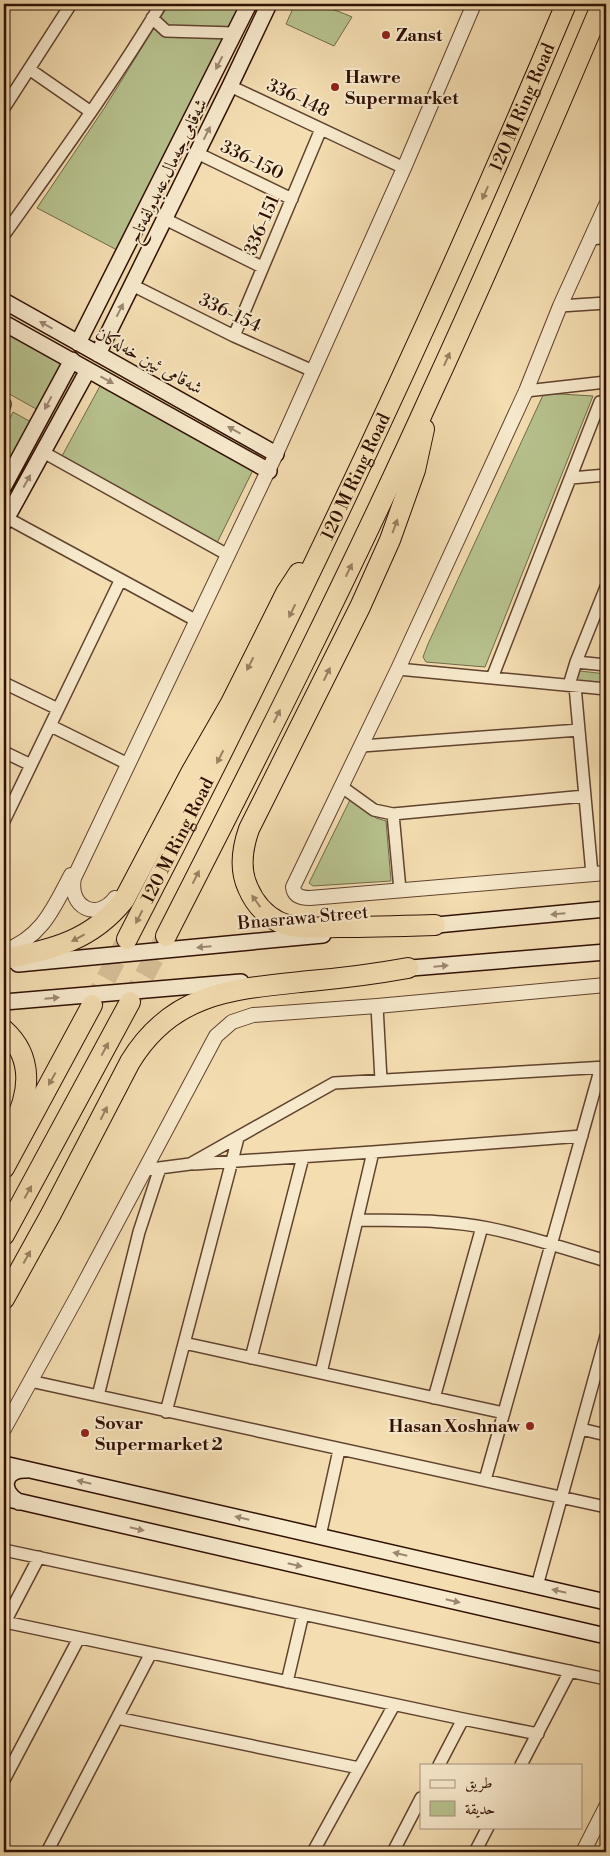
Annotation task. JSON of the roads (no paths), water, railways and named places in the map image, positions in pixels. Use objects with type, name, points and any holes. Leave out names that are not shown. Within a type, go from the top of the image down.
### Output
[{"type":"highway","name":"120 M Ring Road","points":[[127,940],[275,647],[433,311],[566,4]]},
{"type":"highway","name":"120 M Ring Road","points":[[166,936],[249,774],[432,394],[525,185],[602,4]]},
{"type":"highway","points":[[4,959],[57,947],[76,940],[105,921],[124,900],[231,703],[286,593],[335,512],[385,414],[433,311]]},
{"type":"highway","points":[[432,394],[415,470],[390,540],[360,608],[249,829],[243,847],[242,858],[245,881],[253,898],[267,914],[280,922],[303,928],[435,925]]},
{"type":"highway","points":[[4,1299],[51,1214],[130,1062],[148,1038],[165,1021],[196,1002],[228,992],[408,968]]},
{"type":"highway","points":[[4,1235],[130,1002]]},
{"type":"highway","points":[[4,1168],[92,1005]]},
{"type":"highway","points":[[4,1030],[12,1038],[20,1052],[27,1079],[24,1102],[4,1143]]},
{"type":"main road","name":"شەقامی جەمال عەبدولفەتاح","points":[[78,343],[249,4]]},
{"type":"main road","name":"شەقامی جەمال عەبدولفەتاح","points":[[98,354],[269,4]]},
{"type":"main road","name":"شەقامی ئیبن خەلەکان","points":[[4,301],[276,454]]},
{"type":"main road","points":[[4,322],[269,470]]},
{"type":"main road","points":[[4,486],[72,360]]},
{"type":"main road","points":[[5,521],[88,370]]},
{"type":"main road","name":"Bnasrawa Street","points":[[4,965],[606,909]]},
{"type":"main road","points":[[4,1002],[606,952]]},
{"type":"main road","points":[[4,1464],[606,1602]]},
{"type":"main road","points":[[20,1502],[8,1495],[5,1487],[6,1480],[14,1471],[28,1470]]},
{"type":"main road","points":[[4,1498],[606,1636]]},
{"type":"street","points":[[4,108],[71,4]]},
{"type":"street","points":[[4,235],[91,112],[161,4]]},
{"type":"street","points":[[168,818],[106,908],[97,910],[86,909],[80,904],[72,893],[74,878],[269,470],[314,371],[404,168],[470,5]]},
{"type":"street","points":[[152,18],[166,31],[234,33]]},
{"type":"street","points":[[29,69],[91,112]]},
{"type":"street","name":"336-148","points":[[230,86],[404,168]]},
{"type":"street","name":"336-151","points":[[234,336],[321,128]]},
{"type":"street","name":"336-150","points":[[197,153],[292,198]]},
{"type":"street","points":[[606,205],[560,306],[526,391],[362,746],[293,886],[295,894],[299,897],[310,898],[606,872]]},
{"type":"street","points":[[165,219],[262,267]]},
{"type":"street","points":[[592,239],[606,237]]},
{"type":"street","name":"336-154","points":[[132,285],[234,336],[314,371]]},
{"type":"street","points":[[560,306],[606,303]]},
{"type":"street","points":[[526,391],[606,382]]},
{"type":"street","points":[[492,678],[600,402],[606,402]]},
{"type":"street","points":[[43,452],[228,555]]},
{"type":"street","points":[[571,478],[606,475]]},
{"type":"street","points":[[5,521],[197,621]]},
{"type":"street","points":[[4,821],[120,581]]},
{"type":"street","points":[[592,874],[579,730],[572,686],[576,662],[606,590]]},
{"type":"street","points":[[576,662],[606,665]]},
{"type":"street","points":[[398,669],[606,689]]},
{"type":"street","points":[[4,683],[58,708]]},
{"type":"street","points":[[51,726],[128,764]]},
{"type":"street","points":[[362,746],[579,730]]},
{"type":"street","points":[[4,752],[31,765]]},
{"type":"street","points":[[342,787],[374,810],[393,814],[585,796]]},
{"type":"street","points":[[393,814],[400,890]]},
{"type":"street","points":[[4,951],[25,941],[42,927],[96,831]]},
{"type":"street","points":[[4,1429],[216,1036],[232,1022],[253,1016],[606,985]]},
{"type":"street","points":[[377,1006],[381,1080]]},
{"type":"street","points":[[190,1164],[334,1083],[604,1067],[551,1244],[486,1480]]},
{"type":"street","points":[[4,1110],[6,1118],[4,1128]]},
{"type":"street","points":[[144,1170],[190,1164],[582,1136]]},
{"type":"street","points":[[166,1412],[238,1138]]},
{"type":"street","points":[[320,1373],[373,1152]]},
{"type":"street","points":[[251,1358],[303,1157]]},
{"type":"street","points":[[98,1396],[142,1224],[160,1168]]},
{"type":"street","points":[[357,1220],[448,1223],[482,1227],[551,1244],[606,1261]]},
{"type":"street","points":[[434,1398],[482,1227]]},
{"type":"street","points":[[537,1586],[580,1429],[603,1361],[606,1336]]},
{"type":"street","points":[[184,1343],[504,1413]]},
{"type":"street","points":[[30,1381],[606,1507]]},
{"type":"street","points":[[580,1429],[606,1435]]},
{"type":"street","points":[[320,1536],[339,1450]]},
{"type":"street","points":[[4,1550],[606,1679]]},
{"type":"street","points":[[39,1557],[4,1623],[538,1734]]},
{"type":"street","points":[[287,1682],[303,1614]]},
{"type":"street","points":[[4,1780],[79,1638]]},
{"type":"street","points":[[47,1852],[151,1653]]},
{"type":"street","points":[[522,1764],[570,1671]]},
{"type":"street","points":[[313,1852],[394,1705]]},
{"type":"street","points":[[117,1718],[359,1768]]},
{"type":"street","points":[[440,1764],[463,1719]]},
{"type":"street","points":[[393,1852],[420,1800]]},
{"type":"street","points":[[583,1852],[606,1807]]},
{"type":"street","points":[[475,1852],[487,1828]]},
{"type":"tunnel","points":[[130,1002],[166,936]]},
{"type":"tunnel","points":[[92,1005],[127,939]]},
{"type":"place","name":"Zanst","points":[[386,35]]},
{"type":"place","name":"Hawre Supermarket","points":[[335,87]]},
{"type":"place","name":"Hasan Xoshnaw","points":[[530,1426]]},
{"type":"place","name":"Sovar Supermarket 2","points":[[85,1433]]}]
